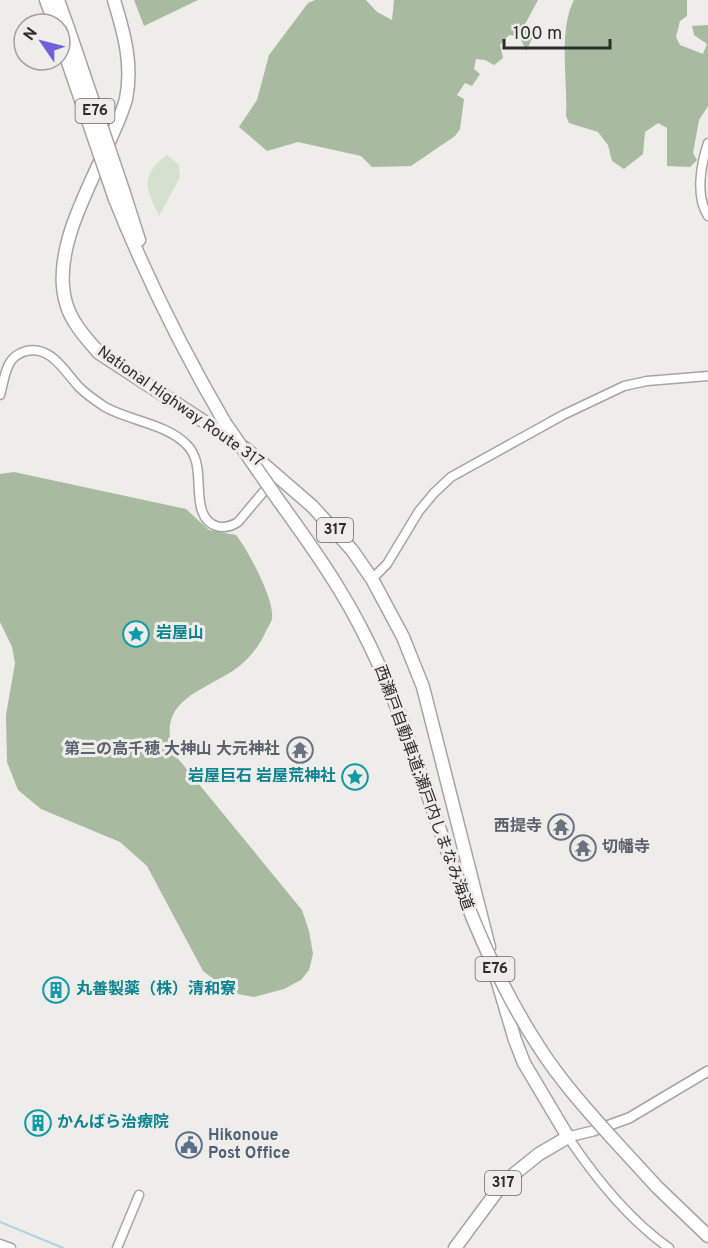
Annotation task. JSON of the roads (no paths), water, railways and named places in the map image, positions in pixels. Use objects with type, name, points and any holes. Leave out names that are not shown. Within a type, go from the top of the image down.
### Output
[{"type":"highway","name":"E76","points":[[58,0],[119,196]]},
{"type":"highway","name":"National Highway Route 317","points":[[114,0],[128,54],[125,100],[68,240],[62,273],[66,305],[84,336],[99,352],[246,449],[312,506],[333,528],[372,579],[403,638],[423,687],[501,996],[515,1040],[524,1063],[568,1137]]},
{"type":"highway","name":"E76","points":[[72,71],[119,196]]},
{"type":"highway","name":"西瀬戸自動車道;瀬戸内しまなみ海道","points":[[119,196],[139,259],[190,363],[225,423],[340,591],[373,652],[398,711],[472,921],[518,1013],[539,1048],[585,1107],[657,1187],[708,1236]]},
{"type":"highway","name":"317","points":[[455,1248],[503,1183],[539,1154],[568,1137]]},
{"type":"main road","points":[[568,1137],[629,1118],[708,1071]]},
{"type":"street","points":[[708,143],[701,183],[704,209],[708,216]]},
{"type":"street","points":[[0,395],[9,364],[14,357],[30,350],[44,352],[53,358],[95,401],[111,410],[168,433],[188,445],[198,474],[202,512],[213,526],[222,528],[238,522],[279,477]]},
{"type":"street","points":[[372,579],[387,564],[419,511],[451,477],[562,415],[624,386],[667,379],[708,376]]},
{"type":"street","points":[[568,1137],[607,1191],[669,1248]]},
{"type":"street","points":[[117,1248],[139,1195]]},
{"type":"street","points":[[0,1244],[10,1248]]},
{"type":"waterway","points":[[0,1222],[63,1248]]},
{"type":"place","name":"岩屋山","points":[[136,634]]},
{"type":"place","name":"第二の高千穂 大神山 大元神社","points":[[300,750]]},
{"type":"place","name":"岩屋巨石 岩屋荒神社","points":[[355,777]]},
{"type":"place","name":"西提寺","points":[[561,827]]},
{"type":"place","name":"切幡寺","points":[[583,848]]},
{"type":"place","name":"丸善製薬（株）清和寮","points":[[56,990]]},
{"type":"place","name":"かんばら治療院","points":[[38,1123]]},
{"type":"place","name":"Hikonoue Post Office","points":[[189,1145]]}]
